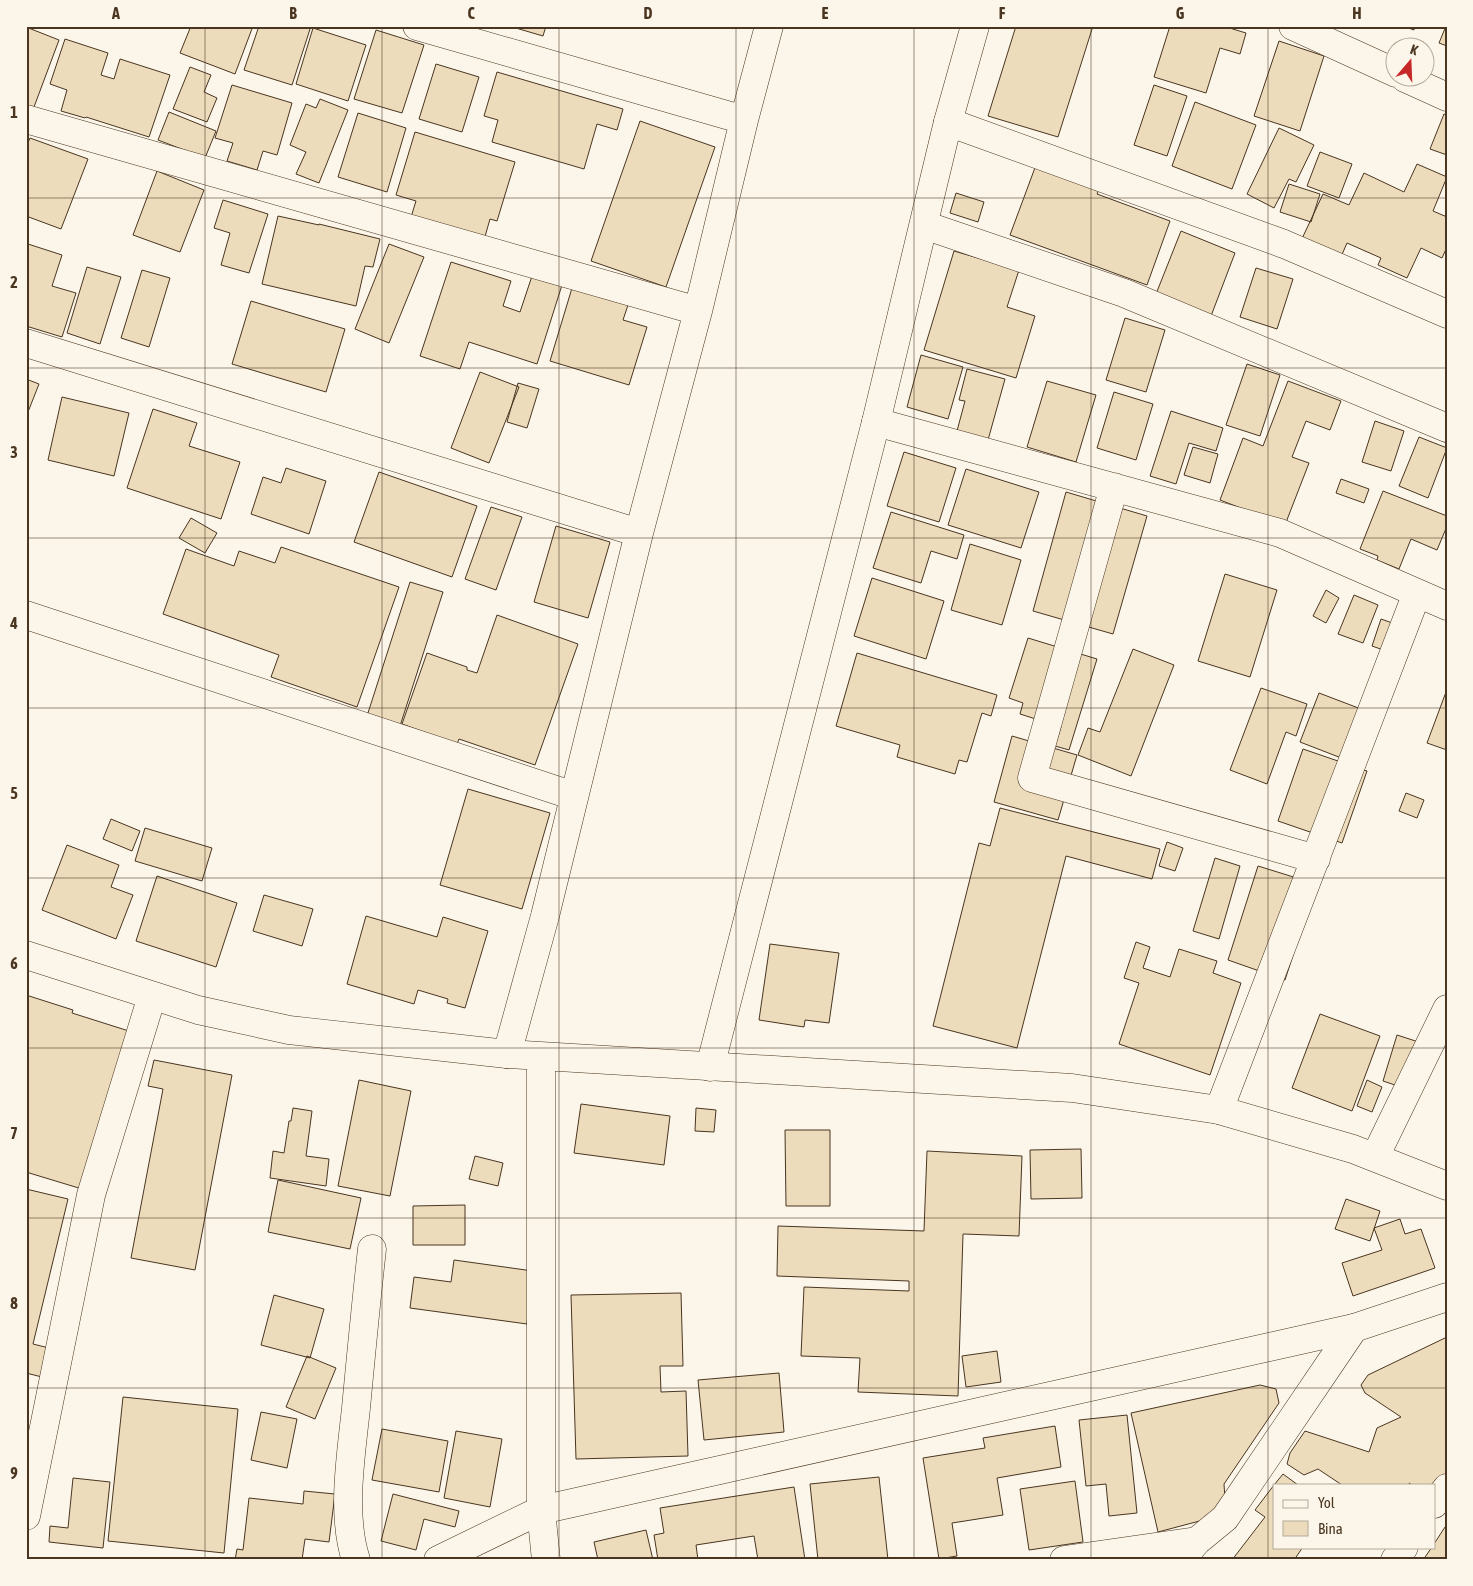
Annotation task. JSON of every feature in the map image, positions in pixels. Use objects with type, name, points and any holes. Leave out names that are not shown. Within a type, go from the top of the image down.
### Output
[{"type":"street","points":[[417,26],[744,120]]},
{"type":"street","points":[[507,1054],[545,916],[639,534],[698,311],[744,120],[769,26]]},
{"type":"street","points":[[710,1067],[876,422],[948,122],[975,26]]},
{"type":"street","points":[[1293,26],[1386,68]]},
{"type":"street","points":[[1427,88],[1447,97]]},
{"type":"street","points":[[26,119],[698,311]]},
{"type":"street","points":[[948,122],[1284,244],[1447,314]]},
{"type":"street","points":[[924,225],[1124,293],[1447,428]]},
{"type":"street","points":[[26,344],[639,534]]},
{"type":"street","points":[[876,422],[1280,533],[1447,606]]},
{"type":"street","points":[[1114,487],[1032,778],[1316,859]]},
{"type":"street","points":[[1219,1110],[1418,593]]},
{"type":"street","points":[[26,615],[574,796]]},
{"type":"street","points":[[26,955],[206,1012],[289,1030],[507,1054],[1072,1088],[1219,1110],[1353,1149],[1447,1186]]},
{"type":"street","points":[[26,1516],[91,1195],[152,996]]},
{"type":"street","points":[[1375,1157],[1447,1008]]},
{"type":"street","points":[[542,1056],[541,1510],[546,1560]]},
{"type":"street","points":[[356,1560],[352,1550],[348,1512],[350,1471],[372,1249]]},
{"type":"street","points":[[438,1560],[541,1510],[1354,1328],[1447,1297]]},
{"type":"street","points":[[1064,1560],[1189,1550],[1225,1518],[1354,1328]]},
{"type":"street","points":[[1436,1502],[1447,1488]]},
{"type":"street","points":[[1395,1560],[1403,1548]]},
{"type":"building","points":[[191,26],[253,26],[235,74],[180,53]]},
{"type":"building","points":[[259,26],[311,26],[292,85],[244,70]]},
{"type":"building","points":[[509,26],[546,26],[543,36]]},
{"type":"building","points":[[1016,26],[1093,26],[1058,137],[988,116]]},
{"type":"building","points":[[1170,26],[1223,26],[1246,33],[1240,54],[1220,48],[1206,93],[1154,77]]},
{"type":"building","points":[[1403,26],[1415,26],[1414,30]]},
{"type":"building","points":[[1447,26],[1447,46],[1439,43]]},
{"type":"building","points":[[26,27],[59,40],[31,115],[26,113]]},
{"type":"building","points":[[313,28],[366,45],[348,101],[296,84]]},
{"type":"building","points":[[376,30],[424,45],[402,113],[354,99]]},
{"type":"building","points":[[65,39],[108,53],[101,75],[114,79],[120,59],[170,75],[149,137],[61,111],[67,90],[50,84]]},
{"type":"building","points":[[1279,41],[1324,56],[1300,131],[1254,116]]},
{"type":"building","points":[[436,64],[479,77],[462,132],[419,119]]},
{"type":"building","points":[[190,67],[211,75],[204,92],[217,98],[207,122],[173,109]]},
{"type":"building","points":[[497,72],[623,109],[617,130],[597,124],[584,169],[492,142],[498,120],[484,116]]},
{"type":"building","points":[[232,85],[292,103],[277,155],[263,151],[257,170],[227,161],[233,143],[215,138]]},
{"type":"building","points":[[1154,85],[1187,96],[1167,156],[1134,145]]},
{"type":"building","points":[[320,99],[348,110],[319,183],[296,174],[306,152],[290,145],[306,104],[316,108]]},
{"type":"building","points":[[1195,102],[1256,125],[1232,189],[1172,166]]},
{"type":"building","points":[[169,112],[216,131],[205,158],[158,140]]},
{"type":"building","points":[[358,113],[406,128],[387,192],[338,177]]},
{"type":"building","points":[[1444,114],[1447,115],[1447,155],[1430,149]]},
{"type":"building","points":[[640,121],[715,147],[666,287],[591,261]]},
{"type":"building","points":[[1279,128],[1314,145],[1296,182],[1289,179],[1274,208],[1247,194]]},
{"type":"building","points":[[415,132],[515,162],[497,221],[490,219],[484,240],[411,217],[416,201],[396,195]]},
{"type":"building","points":[[30,138],[88,159],[61,229],[26,216],[26,147]]},
{"type":"building","points":[[1320,152],[1352,164],[1339,198],[1307,186]]},
{"type":"building","points":[[1417,164],[1447,177],[1433,211],[1447,217],[1447,247],[1442,258],[1421,248],[1407,278],[1378,265],[1381,258],[1347,243],[1337,266],[1299,245],[1323,194],[1349,205],[1364,173],[1404,192]]},
{"type":"building","points":[[1036,165],[1100,188],[1097,194],[1170,221],[1147,285],[1010,235]]},
{"type":"building","points":[[157,171],[204,190],[180,252],[133,235]]},
{"type":"building","points":[[1289,184],[1320,194],[1311,222],[1280,212]]},
{"type":"building","points":[[956,193],[984,202],[978,222],[950,213]]},
{"type":"building","points":[[223,200],[268,214],[249,273],[221,265],[230,233],[214,228]]},
{"type":"building","points":[[278,216],[380,239],[373,267],[365,266],[356,306],[262,284]]},
{"type":"building","points":[[1181,231],[1235,253],[1211,316],[1156,294]]},
{"type":"building","points":[[28,244],[62,255],[52,286],[76,293],[62,337],[26,326],[26,250]]},
{"type":"building","points":[[389,244],[424,257],[389,343],[355,329]]},
{"type":"building","points":[[954,251],[1019,270],[1007,307],[1035,316],[1016,378],[924,350]]},
{"type":"building","points":[[451,262],[511,281],[503,306],[520,312],[532,276],[562,285],[537,364],[469,342],[460,369],[420,356]]},
{"type":"building","points":[[87,267],[121,277],[100,344],[67,333]]},
{"type":"building","points":[[1256,268],[1293,279],[1277,329],[1240,317]]},
{"type":"building","points":[[142,270],[170,278],[149,347],[121,338]]},
{"type":"building","points":[[572,288],[628,305],[623,320],[647,327],[629,385],[550,361]]},
{"type":"building","points":[[251,301],[345,329],[326,392],[232,364]]},
{"type":"building","points":[[1125,318],[1165,330],[1146,392],[1106,380]]},
{"type":"building","points":[[921,355],[963,367],[948,419],[907,407]]},
{"type":"building","points":[[1247,364],[1280,375],[1260,436],[1226,425]]},
{"type":"building","points":[[967,369],[1005,379],[988,440],[957,431],[965,401],[959,400]]},
{"type":"building","points":[[480,372],[519,387],[489,463],[451,448]]},
{"type":"building","points":[[26,379],[39,384],[26,417]]},
{"type":"building","points":[[1047,381],[1096,395],[1076,462],[1027,447]]},
{"type":"building","points":[[1288,381],[1341,401],[1330,430],[1306,421],[1292,457],[1309,463],[1285,525],[1220,500],[1243,438],[1263,446]]},
{"type":"building","points":[[518,383],[539,389],[527,428],[507,422]]},
{"type":"building","points":[[1114,392],[1153,404],[1136,460],[1097,448]]},
{"type":"building","points":[[62,397],[129,413],[114,476],[48,460]]},
{"type":"building","points":[[153,409],[197,423],[189,446],[240,462],[221,519],[127,488]]},
{"type":"building","points":[[1171,411],[1223,428],[1216,451],[1189,443],[1176,484],[1150,476]]},
{"type":"building","points":[[1375,421],[1404,431],[1391,471],[1362,462]]},
{"type":"building","points":[[1419,437],[1447,448],[1428,498],[1399,486]]},
{"type":"building","points":[[1193,447],[1218,454],[1210,483],[1184,475]]},
{"type":"building","points":[[904,452],[956,468],[939,522],[887,506]]},
{"type":"building","points":[[286,468],[326,481],[309,534],[251,514],[263,477],[281,483]]},
{"type":"building","points":[[966,469],[1039,492],[1021,548],[948,525]]},
{"type":"building","points":[[379,472],[477,506],[452,577],[354,542]]},
{"type":"building","points":[[1341,479],[1369,489],[1364,503],[1336,493]]},
{"type":"building","points":[[1383,491],[1447,516],[1447,526],[1437,550],[1411,539],[1399,569],[1377,560],[1378,556],[1360,549]]},
{"type":"building","points":[[1066,492],[1147,516],[1113,634],[1033,611]]},
{"type":"building","points":[[491,507],[522,517],[496,590],[465,579]]},
{"type":"building","points":[[891,512],[964,535],[957,559],[931,551],[921,583],[873,568]]},
{"type":"building","points":[[191,518],[217,533],[205,553],[179,538]]},
{"type":"building","points":[[556,526],[610,542],[588,618],[534,602]]},
{"type":"building","points":[[970,544],[1021,560],[1002,625],[951,610]]},
{"type":"building","points":[[281,547],[399,587],[357,707],[271,677],[279,655],[163,614],[186,549],[234,566],[239,551],[275,563]]},
{"type":"building","points":[[1225,574],[1277,590],[1250,677],[1198,661]]},
{"type":"building","points":[[872,578],[944,601],[926,659],[854,636]]},
{"type":"building","points":[[410,582],[443,592],[400,726],[367,716]]},
{"type":"building","points":[[1326,590],[1339,598],[1326,623],[1313,616]]},
{"type":"building","points":[[1354,595],[1378,605],[1363,643],[1338,634]]},
{"type":"building","points":[[497,615],[578,644],[535,765],[459,739],[457,744],[402,724],[427,653],[467,667],[467,670],[477,673]]},
{"type":"building","points":[[1381,619],[1412,630],[1403,657],[1372,646]]},
{"type":"building","points":[[1028,638],[1097,659],[1069,750],[1055,746],[1061,727],[1020,714],[1023,703],[1009,698]]},
{"type":"building","points":[[1133,649],[1174,665],[1131,776],[1078,755],[1088,728],[1100,732]]},
{"type":"building","points":[[857,653],[997,695],[991,716],[982,713],[967,762],[959,760],[955,774],[897,757],[900,745],[836,726]]},
{"type":"building","points":[[1261,688],[1307,704],[1296,736],[1286,732],[1267,784],[1230,770]]},
{"type":"building","points":[[1447,692],[1447,750],[1427,743]]},
{"type":"building","points":[[1319,693],[1382,717],[1362,766],[1300,742]]},
{"type":"building","points":[[1012,736],[1077,755],[1058,820],[994,802]]},
{"type":"building","points":[[1303,749],[1367,771],[1342,843],[1278,821]]},
{"type":"building","points":[[468,789],[550,813],[522,909],[440,885]]},
{"type":"building","points":[[1406,793],[1424,800],[1417,818],[1399,811]]},
{"type":"building","points":[[1000,808],[1160,849],[1152,879],[1066,856],[1017,1048],[933,1026],[979,843],[990,846]]},
{"type":"building","points":[[111,819],[140,831],[132,851],[103,839]]},
{"type":"building","points":[[145,828],[212,848],[202,881],[135,861]]},
{"type":"building","points":[[1167,842],[1183,848],[1175,871],[1159,866]]},
{"type":"building","points":[[67,845],[119,865],[111,887],[133,895],[116,939],[42,910]]},
{"type":"building","points":[[1215,858],[1240,866],[1219,939],[1193,931]]},
{"type":"building","points":[[1258,866],[1316,884],[1285,980],[1228,960]]},
{"type":"building","points":[[157,876],[237,903],[216,967],[136,941]]},
{"type":"building","points":[[264,895],[313,909],[302,946],[253,931]]},
{"type":"building","points":[[366,916],[437,937],[443,917],[488,931],[465,1008],[447,1003],[448,999],[418,990],[414,1004],[347,984]]},
{"type":"building","points":[[1136,942],[1150,947],[1143,968],[1170,977],[1179,949],[1217,961],[1213,973],[1241,983],[1210,1075],[1119,1044],[1139,983],[1124,978]]},
{"type":"building","points":[[770,944],[839,953],[829,1023],[805,1020],[804,1027],[759,1020]]},
{"type":"building","points":[[26,995],[73,1010],[72,1013],[132,1032],[82,1189],[26,1172]]},
{"type":"building","points":[[1320,1014],[1380,1036],[1352,1111],[1292,1088]]},
{"type":"building","points":[[1397,1035],[1431,1046],[1416,1092],[1383,1081]]},
{"type":"building","points":[[154,1060],[232,1075],[195,1270],[131,1258],[163,1089],[148,1086]]},
{"type":"building","points":[[359,1080],[411,1091],[390,1196],[338,1186]]},
{"type":"building","points":[[1367,1080],[1382,1087],[1372,1112],[1357,1106]]},
{"type":"building","points":[[581,1104],[670,1116],[664,1165],[574,1153]]},
{"type":"building","points":[[293,1108],[312,1111],[306,1156],[329,1159],[326,1186],[270,1178],[273,1151],[284,1153]]},
{"type":"building","points":[[696,1108],[716,1110],[714,1132],[695,1131]]},
{"type":"building","points":[[785,1130],[830,1130],[830,1206],[786,1206]]},
{"type":"building","points":[[1081,1149],[1082,1198],[1031,1199],[1030,1150]]},
{"type":"building","points":[[927,1151],[1022,1156],[1019,1236],[963,1234],[958,1396],[858,1392],[860,1358],[801,1356],[804,1287],[909,1291],[909,1281],[777,1276],[778,1226],[924,1231]]},
{"type":"building","points":[[475,1156],[503,1163],[498,1186],[469,1179]]},
{"type":"building","points":[[278,1180],[361,1198],[350,1249],[268,1232]]},
{"type":"building","points":[[26,1189],[68,1199],[33,1344],[49,1348],[42,1377],[26,1373]]},
{"type":"building","points":[[1346,1199],[1380,1211],[1370,1241],[1335,1229]]},
{"type":"building","points":[[465,1205],[465,1245],[413,1245],[413,1206]]},
{"type":"building","points":[[1400,1219],[1405,1234],[1421,1229],[1435,1268],[1353,1296],[1342,1263],[1382,1250],[1374,1228]]},
{"type":"building","points":[[454,1260],[533,1271],[527,1324],[410,1308],[414,1277],[451,1282]]},
{"type":"building","points":[[681,1293],[683,1366],[660,1366],[661,1392],[686,1391],[688,1456],[576,1459],[571,1295]]},
{"type":"building","points":[[274,1295],[324,1309],[310,1358],[261,1345]]},
{"type":"building","points":[[1447,1337],[1447,1475],[1435,1484],[1340,1484],[1318,1469],[1304,1475],[1287,1464],[1290,1453],[1305,1431],[1369,1452],[1377,1428],[1401,1417],[1365,1393],[1361,1385],[1368,1375]]},
{"type":"building","points":[[997,1351],[1001,1382],[966,1387],[962,1356]]},
{"type":"building","points":[[307,1356],[336,1368],[315,1419],[286,1407]]},
{"type":"building","points":[[779,1373],[784,1432],[704,1440],[698,1380]]},
{"type":"building","points":[[1260,1385],[1276,1389],[1279,1403],[1224,1484],[1226,1514],[1158,1532],[1131,1413]]},
{"type":"building","points":[[123,1397],[238,1409],[224,1553],[108,1541]]},
{"type":"building","points":[[261,1412],[297,1419],[287,1468],[251,1460]]},
{"type":"building","points":[[1127,1415],[1137,1513],[1109,1516],[1106,1484],[1086,1486],[1079,1420]]},
{"type":"building","points":[[1055,1426],[1061,1467],[997,1478],[1003,1515],[952,1523],[957,1556],[939,1559],[923,1458],[985,1448],[983,1438]]},
{"type":"building","points":[[382,1429],[448,1441],[439,1492],[372,1480]]},
{"type":"building","points":[[456,1431],[502,1439],[490,1507],[444,1498]]},
{"type":"building","points":[[1283,1474],[1297,1484],[1275,1484]]},
{"type":"building","points":[[879,1477],[888,1560],[818,1560],[810,1484]]},
{"type":"building","points":[[73,1478],[110,1482],[103,1548],[49,1542],[50,1526],[68,1528]]},
{"type":"building","points":[[1075,1481],[1083,1542],[1029,1550],[1020,1489]]},
{"type":"building","points":[[1273,1486],[1273,1548],[1302,1548],[1294,1560],[1232,1560],[1265,1517],[1255,1510]]},
{"type":"building","points":[[794,1487],[805,1560],[758,1560],[754,1536],[696,1545],[698,1560],[658,1560],[654,1535],[664,1533],[660,1508]]},
{"type":"building","points":[[304,1491],[335,1494],[329,1542],[305,1539],[302,1560],[235,1560],[237,1549],[243,1550],[249,1498],[303,1504]]},
{"type":"building","points":[[393,1494],[459,1511],[455,1527],[424,1519],[416,1550],[381,1541]]},
{"type":"building","points":[[1445,1527],[1447,1529],[1447,1560],[1423,1560],[1431,1548],[1436,1548],[1436,1541]]},
{"type":"building","points":[[646,1530],[653,1560],[598,1560],[594,1542]]}]
